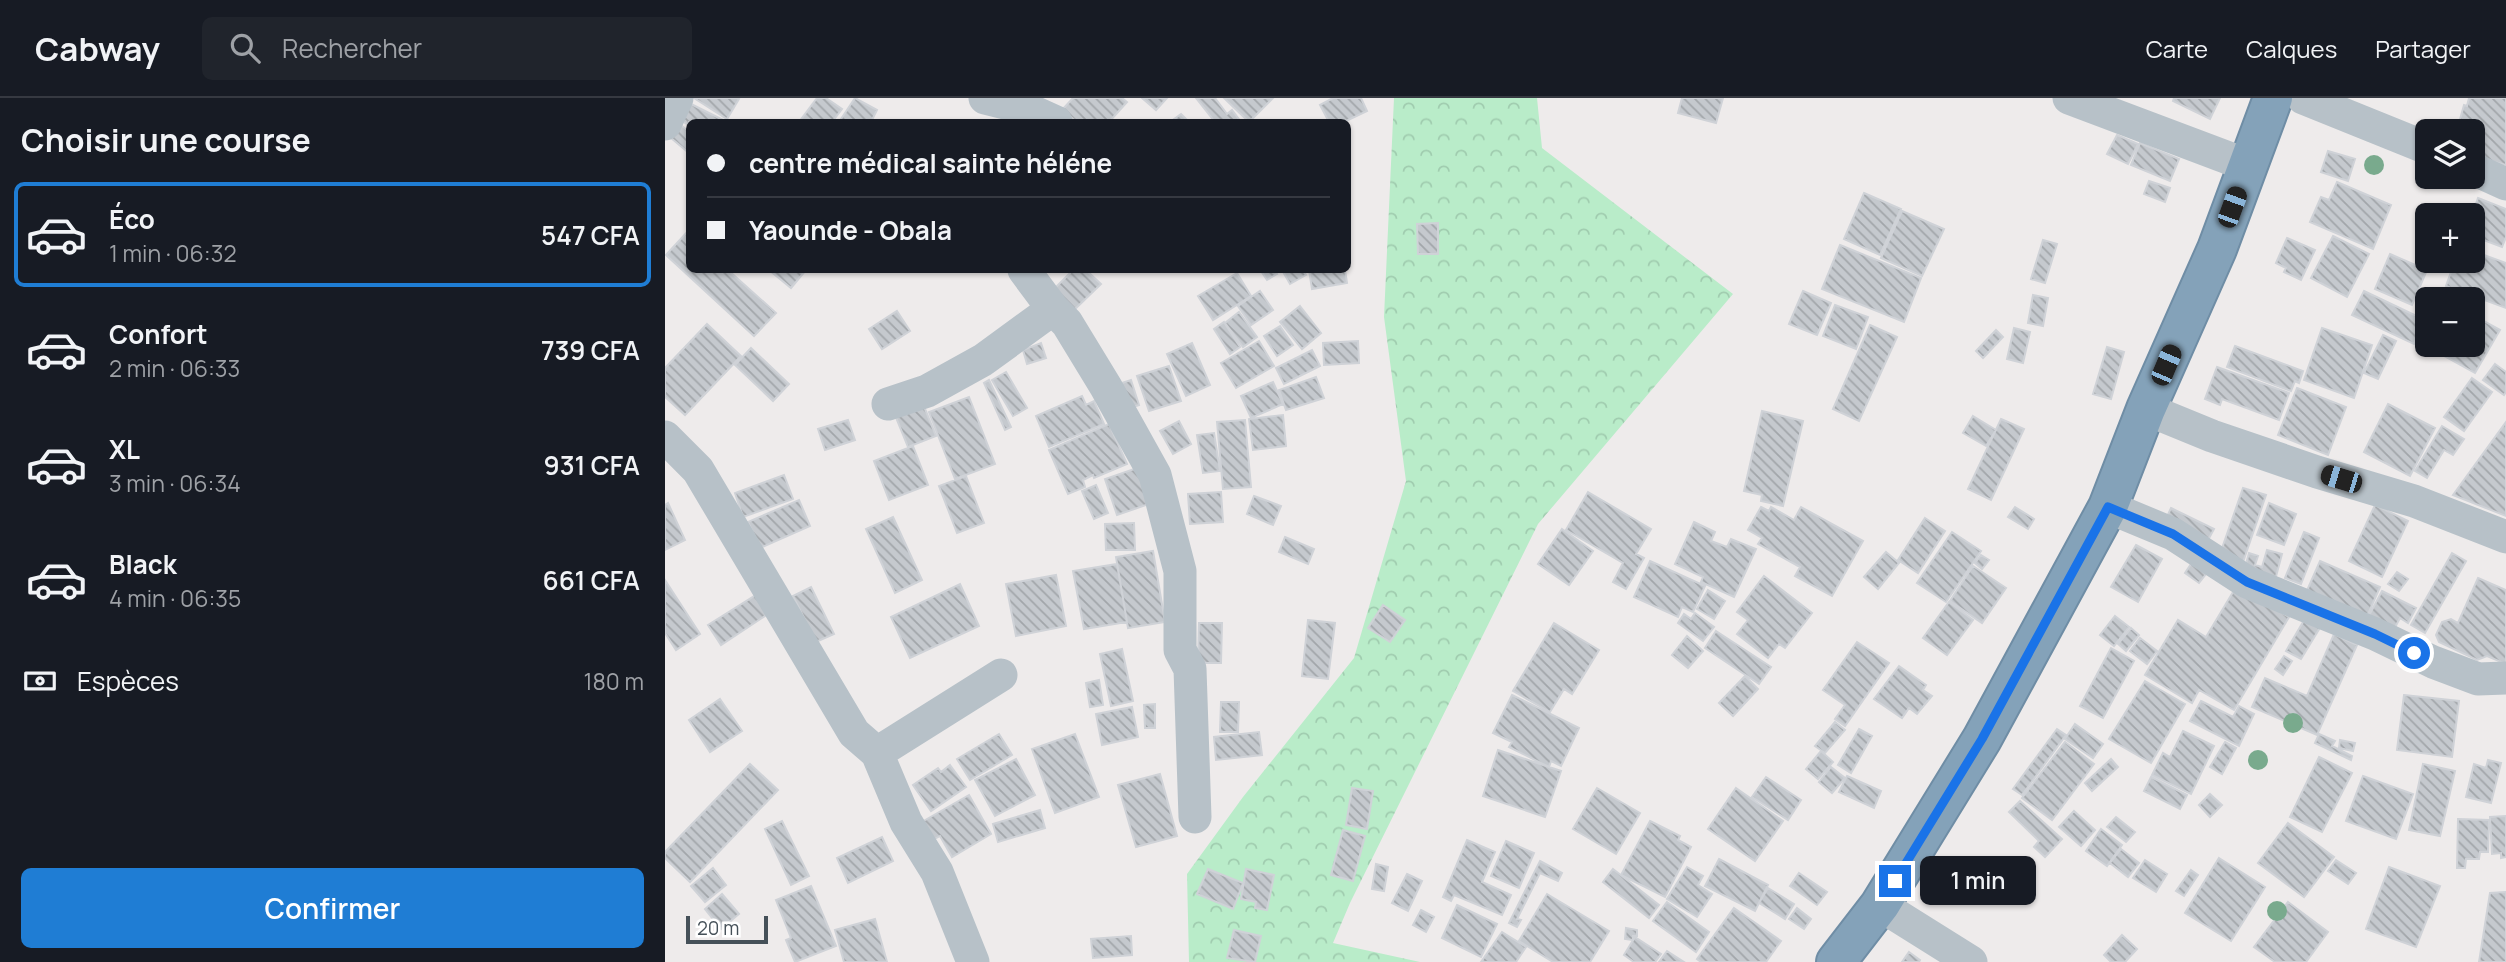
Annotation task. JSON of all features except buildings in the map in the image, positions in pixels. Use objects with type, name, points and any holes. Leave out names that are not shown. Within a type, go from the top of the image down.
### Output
[{"type":"highway","points":[[1836,962],[1881,905],[1982,739],[2108,507],[2146,409],[2217,249],[2273,98]]},
{"type":"street","points":[[665,124],[677,98]]},
{"type":"street","points":[[975,98],[981,119]]},
{"type":"street","points":[[985,98],[1025,108],[1049,119]]},
{"type":"street","points":[[2070,98],[2247,165]]},
{"type":"street","points":[[2303,98],[2415,143]]},
{"type":"street","points":[[2485,174],[2506,184]]},
{"type":"street","points":[[1026,273],[1066,323],[1156,475],[1180,571],[1180,650],[1190,669],[1195,817]]},
{"type":"street","points":[[888,404],[927,391],[983,360],[1053,309]]},
{"type":"street","points":[[2146,409],[2212,436],[2317,472],[2414,501],[2506,537]]},
{"type":"street","points":[[665,437],[679,470],[854,733],[877,753],[906,822],[937,872],[973,962]]},
{"type":"street","points":[[2108,507],[2173,534],[2247,582],[2375,634],[2433,662],[2478,679],[2506,678]]},
{"type":"street","points":[[877,753],[1001,675]]},
{"type":"street","points":[[1881,905],[1971,962]]},
{"type":"green space","points":[[1394,98],[1537,98],[1542,148],[1733,294],[1538,524],[1350,903],[1333,943],[1420,962],[1189,962],[1187,874],[1243,797],[1354,658],[1406,481],[1384,317]]},
{"type":"route","points":[[1895,881],[1982,739],[2108,507],[2173,534],[2247,582],[2375,634],[2414,653]]}]
